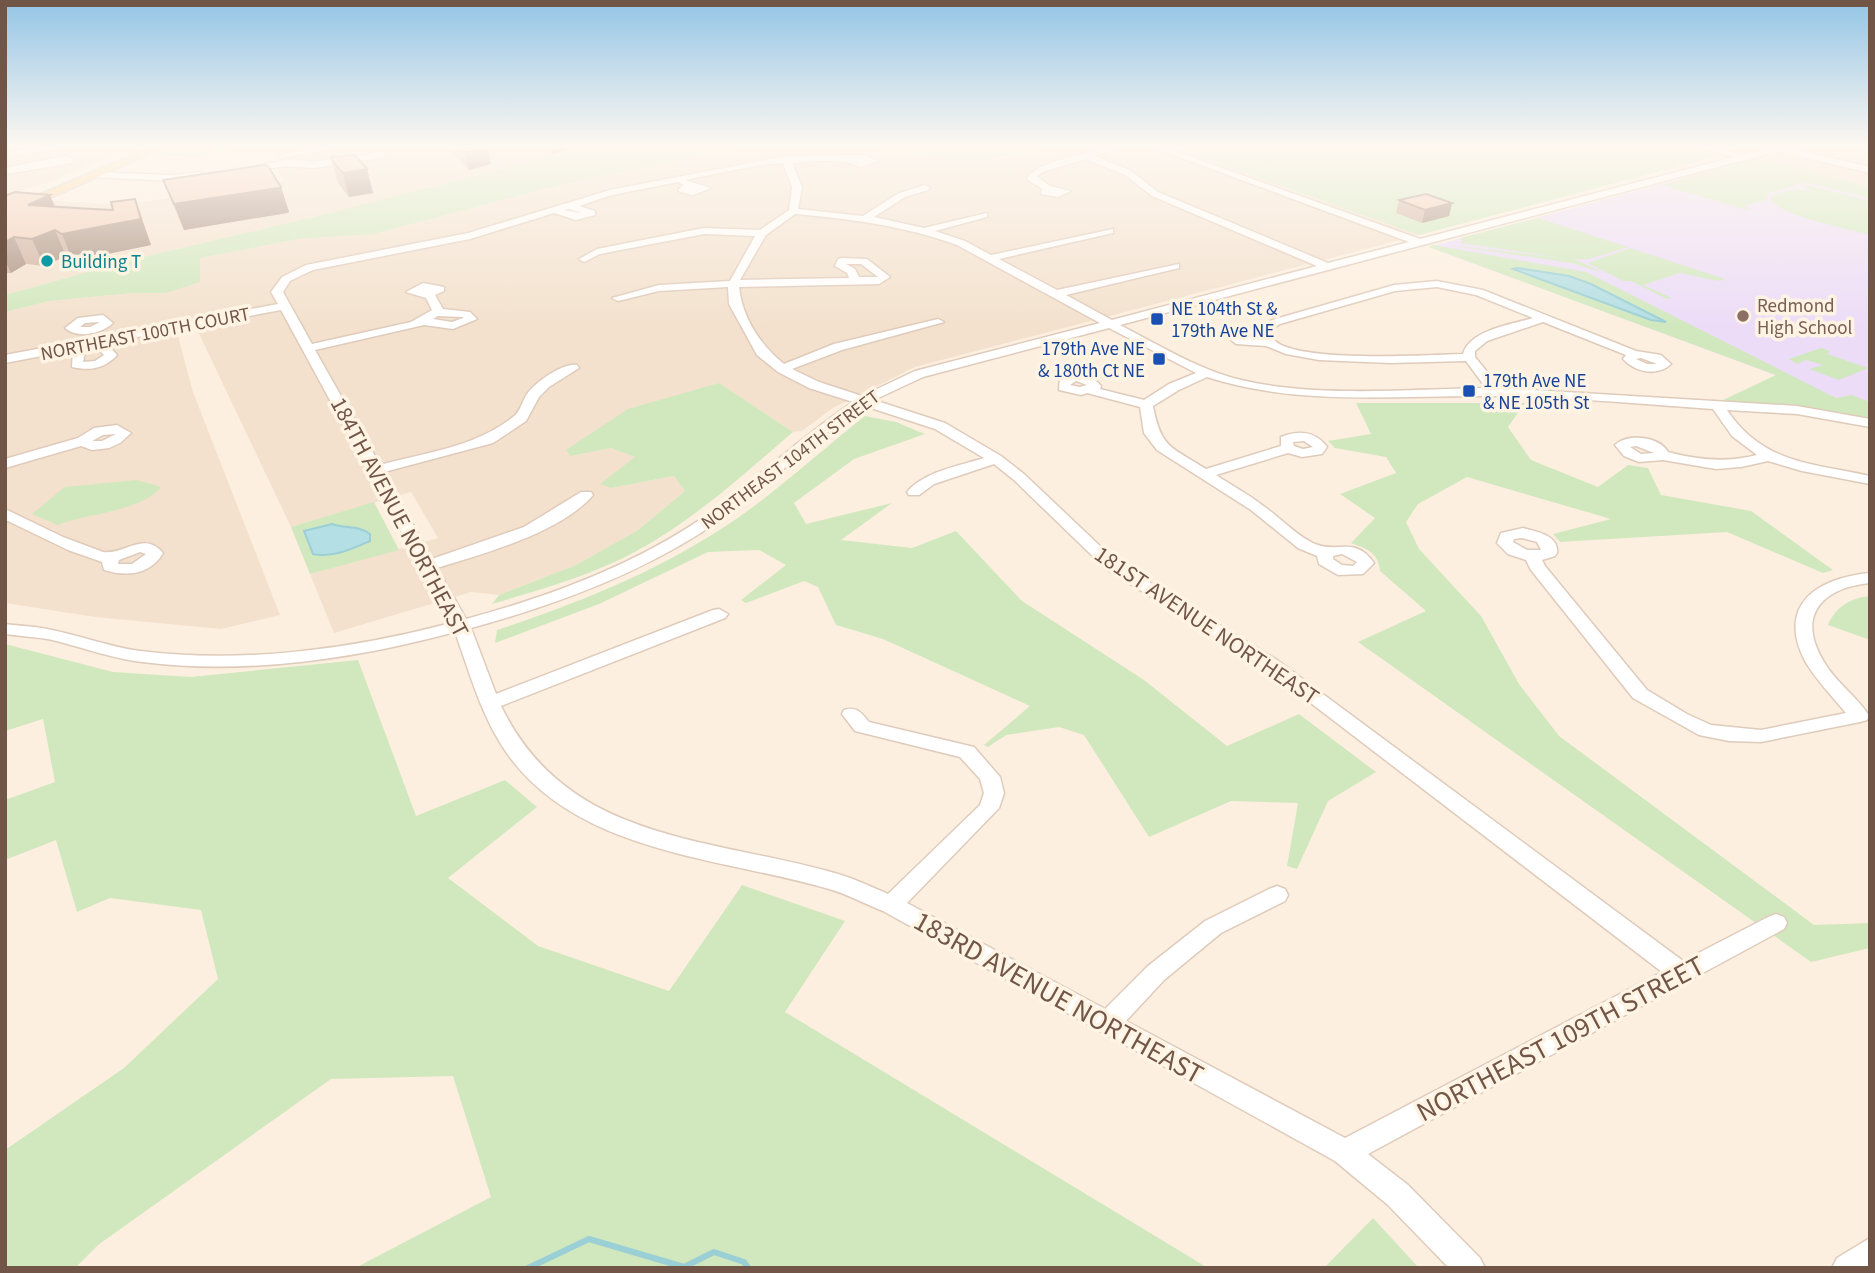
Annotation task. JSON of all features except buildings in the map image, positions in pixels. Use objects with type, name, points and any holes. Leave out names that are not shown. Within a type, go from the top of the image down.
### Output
[{"type":"street","points":[[284,306],[277,292],[279,285],[298,271],[350,257],[470,236],[561,207]]},
{"type":"street","points":[[554,210],[576,218],[592,213],[575,207]]},
{"type":"street","points":[[733,284],[762,233],[793,211],[794,207]]},
{"type":"street","points":[[867,217],[882,207]]},
{"type":"street","points":[[1187,207],[1326,266]]},
{"type":"street","points":[[1323,207],[1419,242]]},
{"type":"street","name":"NORTHEAST 104TH STREET","points":[[5,629],[47,634],[107,652],[149,658],[249,660],[384,644],[461,625],[596,581],[662,549],[721,513],[863,402],[897,382],[1548,207]]},
{"type":"street","points":[[793,211],[867,217],[927,230],[991,258],[1206,373],[1241,384],[1301,392],[1496,392],[1797,410],[1870,424]]},
{"type":"street","points":[[927,230],[984,215]]},
{"type":"street","points":[[991,258],[1110,231]]},
{"type":"street","points":[[584,259],[597,252],[704,232],[762,233]]},
{"type":"street","points":[[1056,294],[1175,266]]},
{"type":"street","points":[[618,298],[679,286],[839,283],[855,279]]},
{"type":"street","points":[[1231,335],[1241,341],[1264,336],[1276,322],[1394,288],[1437,280],[1479,292],[1636,355]]},
{"type":"street","name":"181ST AVENUE NORTHEAST","points":[[733,284],[735,304],[761,352],[782,369],[814,385],[940,426],[996,459],[1019,477],[1112,565],[1271,664],[1682,974]]},
{"type":"street","points":[[429,295],[437,305],[436,312]]},
{"type":"street","name":"NORTHEAST 100TH COURT","points":[[5,359],[284,306]]},
{"type":"street","name":"184TH AVENUE NORTHEAST","points":[[284,306],[461,625],[489,704],[507,739],[531,769],[568,801],[600,818]]},
{"type":"street","points":[[309,348],[422,321],[436,312],[466,314],[471,319],[453,326],[422,321]]},
{"type":"street","points":[[1496,392],[1469,356],[1469,350],[1483,338],[1544,318]]},
{"type":"street","points":[[782,369],[838,347],[938,322]]},
{"type":"street","points":[[90,330],[90,343]]},
{"type":"street","points":[[1264,336],[1304,357],[1469,356]]},
{"type":"street","points":[[376,470],[488,440],[521,418],[533,395],[544,384],[573,368]]},
{"type":"street","points":[[1090,390],[1146,405],[1174,387],[1206,373]]},
{"type":"street","points":[[1146,405],[1152,433],[1163,447],[1256,506],[1304,545],[1325,554]]},
{"type":"street","points":[[1717,405],[1739,436],[1769,456],[1812,469],[1869,477]]},
{"type":"street","points":[[5,464],[83,441]]},
{"type":"street","points":[[1204,474],[1288,448]]},
{"type":"street","points":[[1662,455],[1706,464],[1737,466],[1769,456]]},
{"type":"street","points":[[914,492],[929,481],[996,459]]},
{"type":"street","points":[[429,565],[514,539],[556,517],[586,495]]},
{"type":"street","points":[[5,513],[46,534],[100,556],[113,558]]},
{"type":"street","points":[[1532,556],[1537,567],[1640,694],[1680,719],[1706,730],[1729,735],[1760,736],[1865,719]]},
{"type":"street","points":[[1865,719],[1814,661],[1805,635],[1804,615],[1811,600],[1822,589],[1870,578]]},
{"type":"street","points":[[489,704],[719,614]]},
{"type":"street","points":[[851,714],[862,727],[967,752],[990,777],[994,793],[989,808],[891,905]]},
{"type":"street","name":"183RD AVENUE NORTHEAST","points":[[600,818],[647,837],[836,882],[891,905],[1345,1152],[1398,1195],[1470,1268]]},
{"type":"street","points":[[1107,1024],[1156,972],[1213,927],[1277,895]]},
{"type":"street","name":"NORTHEAST 109TH STREET","points":[[1345,1152],[1776,923]]},
{"type":"street","points":[[1847,1268],[1870,1252]]},
{"type":"shaded area","points":[[32,207],[352,207],[134,259],[5,295],[5,220]]},
{"type":"shaded area","points":[[474,207],[1341,207],[1419,235],[915,367],[833,408],[802,431],[793,432],[718,383],[572,456],[611,448],[636,457],[611,488],[674,476],[685,491],[638,530],[576,565],[499,595],[471,592],[334,633],[310,574],[438,538],[411,492],[291,527],[192,319],[174,321],[193,392],[280,615],[221,629],[95,617],[5,603],[5,312],[49,301],[133,293],[166,293],[199,258],[298,239],[374,234]]},
{"type":"shaded area","name":"Redmond High School","points":[[1575,207],[1870,207],[1870,410],[1429,247]]},
{"type":"green space","points":[[352,207],[474,207],[374,234],[298,239],[200,258],[200,282],[166,293],[133,293],[49,301],[5,312],[5,295],[134,259]]},
{"type":"green space","points":[[1341,207],[1523,207],[1419,235]]},
{"type":"green space","points":[[1781,207],[1870,207],[1870,235],[1816,221]]},
{"type":"green space","points":[[1538,218],[1628,247],[1589,259],[1574,259],[1604,273],[1571,263],[1448,245],[1563,258],[1460,243],[1463,241],[1460,238]]},
{"type":"green space","points":[[1433,245],[1586,272],[1830,395],[1837,398],[1851,395],[1870,402],[1870,421],[1804,408],[1721,401],[1776,375],[1429,247]]},
{"type":"green space","points":[[1630,248],[1725,279],[1718,281],[1680,273],[1643,285],[1672,298],[1667,299],[1588,263]]},
{"type":"green space","points":[[1821,348],[1830,351],[1827,354],[1868,368],[1839,380],[1809,369],[1823,365],[1806,360],[1797,364],[1789,359]]},
{"type":"green space","points":[[719,383],[793,432],[706,505],[635,552],[581,576],[492,604],[499,595],[576,565],[638,530],[685,491],[674,476],[611,488],[600,484],[635,457],[611,448],[571,456],[566,450],[628,409]]},
{"type":"green space","points":[[1356,403],[1525,403],[1508,427],[1531,460],[1598,487],[1628,465],[1648,468],[1661,495],[1751,511],[1833,570],[1823,573],[1727,532],[1560,542],[1553,534],[1611,519],[1467,477],[1418,504],[1406,522],[1419,549],[1481,616],[1519,684],[1559,736],[1814,925],[1870,923],[1870,948],[1811,962],[1358,642],[1426,611],[1380,571],[1377,559],[1371,552],[1351,543],[1375,518],[1340,494],[1396,473],[1386,457],[1335,448],[1328,441],[1371,434]]},
{"type":"green space","points":[[865,416],[896,422],[925,434],[854,459],[794,503],[806,524],[892,503],[841,540],[912,548],[956,531],[1022,601],[1144,680],[1227,746],[1299,714],[1376,772],[1328,801],[1297,869],[1287,866],[1298,803],[1231,801],[1149,837],[1084,735],[1059,727],[1006,735],[988,747],[984,745],[1030,706],[883,639],[836,625],[818,587],[804,581],[746,603],[741,600],[786,565],[759,550],[708,552],[599,604],[495,643],[497,630],[622,582],[711,535],[771,493]]},
{"type":"green space","points":[[137,480],[161,487],[141,502],[58,525],[32,514],[65,487]]},
{"type":"green space","points":[[374,502],[399,550],[310,574],[291,527]]},
{"type":"green space","points":[[1870,596],[1870,640],[1828,625],[1835,613],[1845,604]]},
{"type":"green space","points":[[5,644],[113,672],[191,677],[358,660],[416,816],[505,780],[537,807],[448,878],[538,946],[669,991],[742,885],[845,921],[785,1012],[1208,1268],[355,1268],[491,1197],[453,1076],[331,1079],[98,1245],[75,1268],[5,1268],[5,1150],[124,1068],[218,979],[201,910],[110,898],[77,912],[56,840],[5,860],[5,800],[55,782],[43,719],[5,731]]},
{"type":"green space","points":[[1373,1218],[1419,1268],[1324,1268]]},
{"type":"water","points":[[1513,269],[1569,276],[1591,284],[1666,322],[1651,320]]},
{"type":"water","points":[[332,524],[365,531],[370,534],[370,541],[335,554],[313,554],[304,531]]},
{"type":"waterway","points":[[528,1268],[589,1239],[684,1267],[714,1252],[744,1262],[748,1268]]},
{"type":"place","name":"Building T","points":[[47,261]]},
{"type":"place","name":"Redmond High School","points":[[1743,316]]},
{"type":"place","name":"NE 104th St & 179th Ave NE","points":[[1157,319]]},
{"type":"place","name":"179th Ave NE & 180th Ct NE","points":[[1159,359]]},
{"type":"place","name":"179th Ave NE & NE 105th St","points":[[1469,391]]}]
